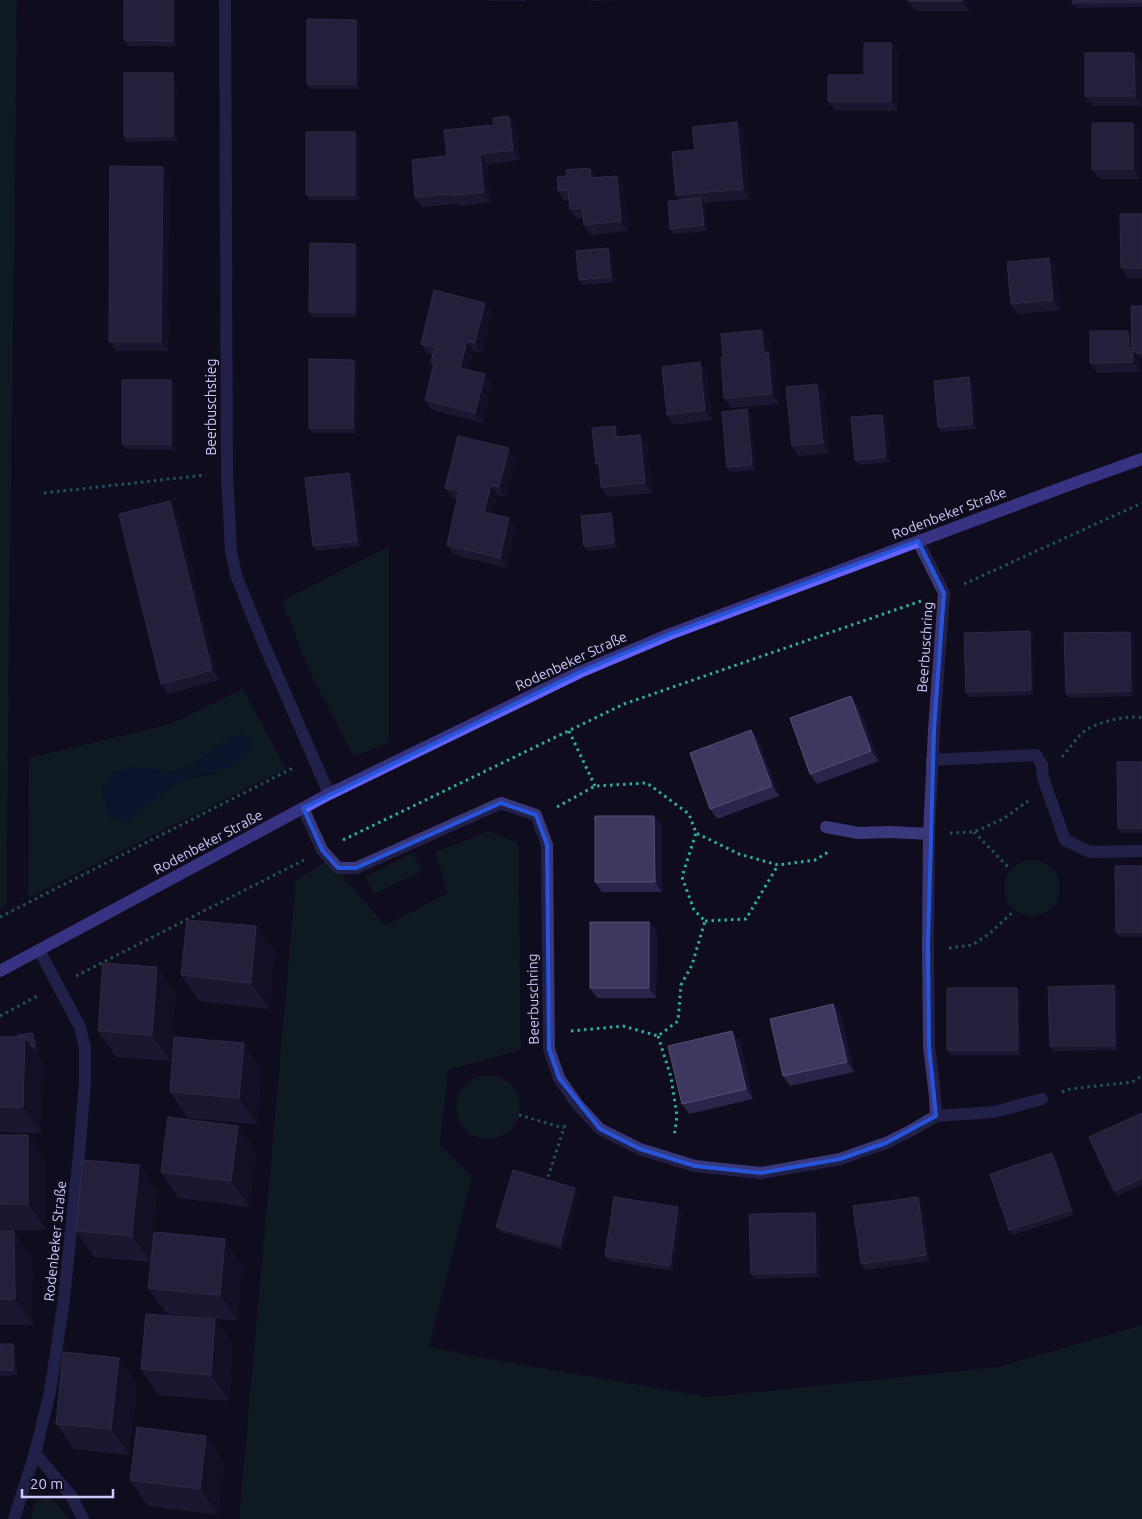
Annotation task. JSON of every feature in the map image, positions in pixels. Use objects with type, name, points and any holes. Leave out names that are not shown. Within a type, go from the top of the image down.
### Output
[{"type":"street","name":"Beerbuschstieg","points":[[225,0],[226,473],[231,550],[236,575],[329,794]]},
{"type":"street","name":"Rodenbeker Straße","points":[[0,971],[329,794],[580,672],[670,634],[1069,484],[1142,459]]},
{"type":"street","name":"Beerbuschring","points":[[918,541],[944,593],[932,760],[929,834],[927,981],[929,1046],[936,1116]]},
{"type":"street","points":[[932,760],[1036,755],[1042,765],[1043,778],[1065,840],[1090,852],[1142,851]]},
{"type":"street","points":[[303,808],[322,850],[338,868],[356,868],[500,803],[536,815]]},
{"type":"street","name":"Beerbuschring","points":[[536,815],[547,845],[548,1049],[559,1078],[573,1099],[600,1129],[640,1149],[695,1166],[761,1173],[840,1159],[886,1143],[936,1116],[994,1112],[1042,1099]]},
{"type":"street","points":[[826,827],[858,833],[929,834]]},
{"type":"street","name":"Rodenbeker Straße","points":[[14,1519],[35,1454],[50,1392],[64,1299],[85,1082],[85,1048],[80,1027],[40,950]]},
{"type":"street","points":[[35,1454],[72,1497],[83,1519]]},
{"type":"path","points":[[44,493],[226,473]]},
{"type":"path","points":[[0,1016],[322,850],[624,704],[944,593],[1142,503]]},
{"type":"path","points":[[569,731],[595,786]]},
{"type":"path","points":[[0,917],[314,758]]},
{"type":"path","points":[[536,815],[543,816],[595,786],[647,784],[689,814],[696,833],[682,877],[694,910],[705,921],[746,919],[778,865]]},
{"type":"path","points":[[974,832],[1010,869]]},
{"type":"path","points":[[696,833],[739,854],[778,865],[815,860],[858,833]]},
{"type":"path","points":[[928,952],[972,945],[989,934],[1014,911]]},
{"type":"path","points":[[658,1036],[678,1021],[680,985],[692,965],[705,921]]},
{"type":"path","points":[[548,1049],[571,1030],[624,1026],[658,1036]]},
{"type":"path","points":[[658,1036],[671,1077],[677,1116],[671,1158]]},
{"type":"path","points":[[1042,1099],[1070,1089],[1132,1082],[1142,1076]]},
{"type":"path","points":[[546,1184],[573,1099]]},
{"type":"path","points":[[519,1115],[564,1128]]},
{"type":"highlighted area","points":[[918,541],[944,593],[934,730],[928,944],[929,1046],[936,1116],[886,1143],[840,1159],[761,1173],[695,1166],[640,1149],[600,1129],[559,1078],[549,1049],[547,845],[536,815],[501,803],[356,868],[338,868],[322,850],[303,808],[580,672],[670,634]]},
{"type":"green space","points":[[0,0],[17,0],[6,904],[0,908]]},
{"type":"green space","points":[[389,546],[389,742],[354,757],[310,672],[282,601]]},
{"type":"green space","points":[[243,689],[286,769],[28,898],[29,758],[170,724]],"holes":[[[243,733],[253,743],[213,774],[180,781],[159,796],[133,767],[172,772],[196,762],[226,740]]]},
{"type":"green space","points":[[489,831],[518,843],[521,1050],[448,1070],[440,1145],[472,1177],[429,1347],[708,1397],[998,1367],[1142,1325],[1142,1519],[239,1519],[296,880],[337,855],[345,879],[385,926],[447,893],[436,852]]},
{"type":"green space","points":[[413,853],[422,871],[374,894],[365,877]]},
{"type":"green space","points":[[1026,860],[1038,860],[1048,864],[1056,872],[1060,888],[1056,904],[1048,912],[1038,916],[1026,916],[1016,912],[1008,904],[1004,894],[1004,882],[1008,872],[1016,864]]},
{"type":"green space","points":[[488,1075],[506,1081],[514,1089],[520,1107],[514,1125],[506,1133],[488,1139],[470,1133],[462,1125],[456,1107],[462,1089],[470,1081]]},
{"type":"green space","points":[[47,1496],[57,1504],[69,1519],[31,1519],[35,1503]]},
{"type":"water","points":[[243,733],[253,743],[236,763],[221,770],[178,782],[126,823],[109,818],[101,789],[112,772],[133,767],[172,772],[196,762],[226,740]]},
{"type":"building","points":[[124,0],[173,0],[173,41],[124,40]]},
{"type":"building","points":[[962,0],[962,1],[908,1]]},
{"type":"building","points":[[1072,0],[1142,0],[1142,2],[1072,3]]},
{"type":"building","points":[[307,19],[356,20],[356,84],[307,84]]},
{"type":"building","points":[[864,43],[891,43],[891,101],[828,101],[828,75],[864,75]]},
{"type":"building","points":[[1085,53],[1134,53],[1135,96],[1085,96]]},
{"type":"building","points":[[124,73],[173,73],[173,136],[124,136]]},
{"type":"building","points":[[509,116],[513,150],[480,154],[484,192],[451,196],[451,194],[415,197],[412,160],[447,156],[444,130],[494,125],[493,118]]},
{"type":"building","points":[[737,122],[743,189],[676,195],[672,152],[695,150],[692,127]]},
{"type":"building","points":[[1092,123],[1133,123],[1133,169],[1092,169]]},
{"type":"building","points":[[306,132],[355,132],[355,195],[306,195]]},
{"type":"building","points":[[110,166],[163,167],[161,341],[109,341]]},
{"type":"building","points":[[590,168],[591,178],[617,176],[621,221],[584,225],[582,208],[570,209],[568,190],[558,191],[557,177],[567,176],[566,170]]},
{"type":"building","points":[[701,198],[704,225],[670,229],[668,201]]},
{"type":"building","points":[[1120,214],[1142,214],[1142,268],[1121,268]]},
{"type":"building","points":[[310,243],[355,244],[355,312],[309,312]]},
{"type":"building","points":[[608,248],[611,277],[579,280],[576,251]]},
{"type":"building","points":[[1049,258],[1053,300],[1011,304],[1007,262]]},
{"type":"building","points":[[434,290],[485,303],[475,343],[467,341],[460,368],[485,374],[475,413],[425,400],[434,363],[431,362],[435,347],[421,344]]},
{"type":"building","points":[[1131,306],[1142,306],[1142,353],[1136,353],[1132,348]]},
{"type":"building","points":[[762,330],[764,353],[768,352],[772,394],[724,398],[721,334]]},
{"type":"building","points":[[1090,331],[1128,331],[1129,348],[1133,348],[1133,362],[1090,363]]},
{"type":"building","points":[[309,359],[354,360],[353,428],[309,428]]},
{"type":"building","points":[[700,362],[705,410],[667,415],[662,367]]},
{"type":"building","points":[[969,377],[973,424],[938,427],[934,381]]},
{"type":"building","points":[[122,380],[171,380],[171,444],[122,444]]},
{"type":"building","points":[[817,384],[823,443],[792,446],[786,387]]},
{"type":"building","points":[[747,409],[752,465],[727,467],[722,412]]},
{"type":"building","points":[[882,415],[886,457],[855,460],[851,417]]},
{"type":"building","points":[[615,426],[616,437],[640,435],[645,483],[601,487],[599,463],[596,464],[592,428]]},
{"type":"building","points":[[458,436],[509,448],[499,487],[491,485],[484,512],[509,518],[500,558],[447,545],[459,491],[445,488]]},
{"type":"building","points":[[349,473],[357,541],[313,546],[305,478]]},
{"type":"building","points":[[170,501],[212,670],[161,684],[119,514]]},
{"type":"building","points":[[611,513],[614,543],[584,546],[581,516]]},
{"type":"building","points":[[1030,631],[1031,690],[966,692],[964,633]]},
{"type":"building","points":[[1130,632],[1131,691],[1066,693],[1064,633]]},
{"type":"building","points":[[851,696],[871,751],[810,774],[790,718]]},
{"type":"building","points":[[751,730],[772,786],[710,809],[690,753]]},
{"type":"building","points":[[1117,762],[1142,762],[1142,828],[1118,828]]},
{"type":"building","points":[[595,816],[654,816],[655,882],[595,882]]},
{"type":"building","points":[[1115,866],[1142,866],[1142,932],[1116,932]]},
{"type":"building","points":[[187,920],[256,926],[251,983],[181,975]]},
{"type":"building","points":[[590,922],[649,922],[649,988],[590,988]]},
{"type":"building","points":[[103,963],[157,967],[152,1035],[98,1031]]},
{"type":"building","points":[[1114,985],[1115,1045],[1050,1046],[1048,987]]},
{"type":"building","points":[[947,988],[1017,988],[1018,1050],[947,1050]]},
{"type":"building","points":[[833,1004],[847,1062],[783,1076],[770,1019]]},
{"type":"building","points":[[732,1031],[746,1089],[682,1104],[668,1046]]},
{"type":"building","points":[[32,1033],[35,1046],[32,1047],[25,1037],[18,1037],[17,1035]]},
{"type":"building","points":[[0,1037],[25,1037],[23,1107],[0,1107]]},
{"type":"building","points":[[174,1037],[244,1043],[239,1098],[170,1092]]},
{"type":"building","points":[[1142,1113],[1142,1178],[1114,1191],[1089,1137]]},
{"type":"building","points":[[168,1117],[238,1126],[231,1181],[161,1172]]},
{"type":"building","points":[[0,1135],[28,1135],[28,1204],[0,1204]]},
{"type":"building","points":[[1052,1153],[1071,1210],[1009,1230],[990,1174]]},
{"type":"building","points":[[83,1160],[139,1165],[132,1236],[76,1231]]},
{"type":"building","points":[[513,1170],[575,1188],[560,1245],[496,1227]]},
{"type":"building","points":[[614,1197],[678,1207],[670,1266],[605,1256]]},
{"type":"building","points":[[918,1197],[926,1255],[861,1264],[853,1206]]},
{"type":"building","points":[[815,1213],[816,1272],[751,1274],[749,1214]]},
{"type":"building","points":[[0,1231],[14,1231],[15,1299],[0,1299]]},
{"type":"building","points":[[154,1232],[225,1239],[220,1295],[148,1288]]},
{"type":"building","points":[[146,1314],[215,1319],[211,1375],[141,1369]]},
{"type":"building","points":[[0,1344],[13,1344],[14,1370],[0,1370]]},
{"type":"building","points":[[63,1352],[119,1358],[111,1429],[56,1424]]},
{"type":"building","points":[[137,1427],[206,1436],[200,1489],[130,1480]]}]
